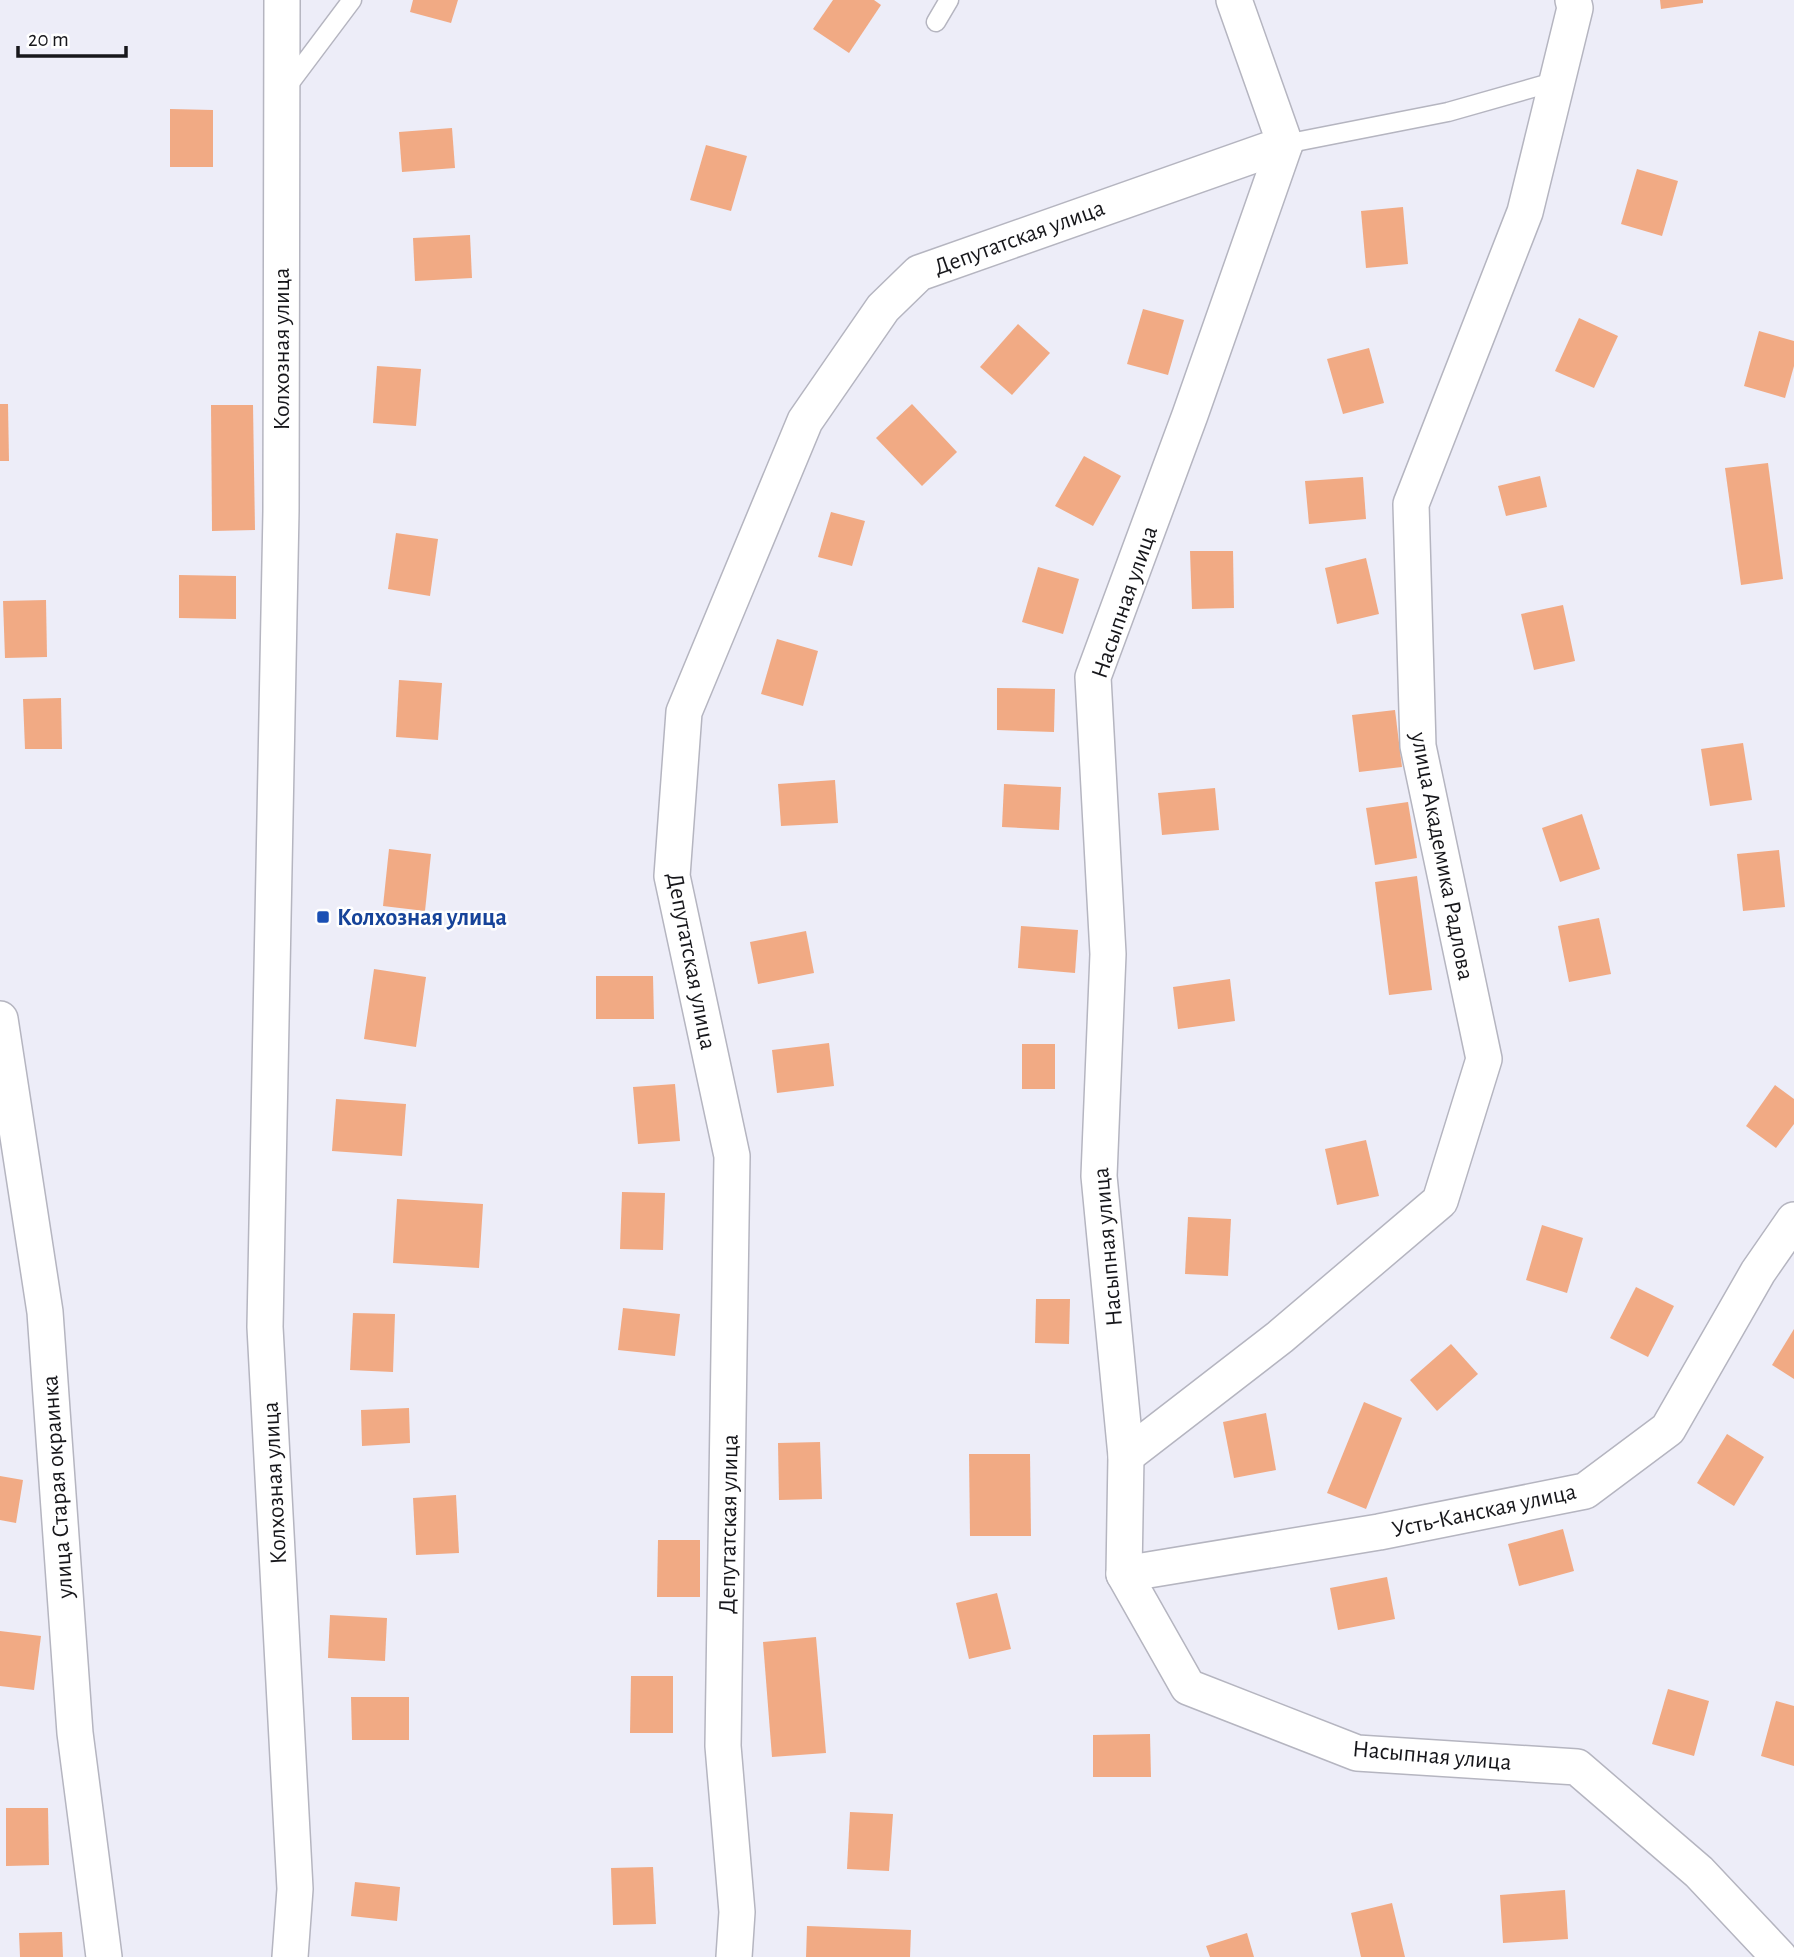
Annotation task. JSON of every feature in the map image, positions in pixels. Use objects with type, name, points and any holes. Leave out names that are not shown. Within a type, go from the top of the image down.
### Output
[{"type":"street","name":"Колхозная улица","points":[[282,0],[281,512],[265,1327],[295,1889],[290,1957]]},
{"type":"street","points":[[1234,0],[1285,144]]},
{"type":"street","name":"улица Академика Радлова","points":[[1126,1456],[1280,1337],[1440,1201],[1484,1059],[1418,746],[1411,504],[1525,212],[1575,8],[1573,0]]},
{"type":"street","name":"Насыпная улица","points":[[1285,144],[1190,415],[1093,677],[1108,954],[1099,1176],[1126,1456],[1124,1574],[1188,1687],[1357,1754],[1577,1767],[1699,1872],[1779,1957]]},
{"type":"street","name":"Депутатская улица","points":[[734,1957],[737,1912],[723,1746],[732,1156],[672,876],[684,712],[805,421],[883,308],[919,274],[1285,144]]},
{"type":"street","name":"улица Старая окраинка","points":[[0,1019],[45,1312],[75,1733],[104,1957]]},
{"type":"street","name":"Усть-Канская улица","points":[[1124,1574],[1379,1532],[1585,1491],[1668,1429],[1758,1272],[1794,1220]]},
{"type":"lane","points":[[282,93],[352,0]]},
{"type":"lane","points":[[936,22],[949,0]]},
{"type":"lane","points":[[1285,144],[1448,112],[1557,81]]},
{"type":"building","points":[[413,0],[458,0],[451,23],[410,12]]},
{"type":"building","points":[[833,0],[874,0],[881,5],[849,53],[813,29]]},
{"type":"building","points":[[1660,0],[1703,0],[1703,3],[1661,9]]},
{"type":"building","points":[[170,109],[213,110],[213,167],[170,167]]},
{"type":"building","points":[[452,128],[455,168],[402,172],[399,132]]},
{"type":"building","points":[[706,145],[747,156],[731,211],[690,200]]},
{"type":"building","points":[[1637,169],[1678,181],[1662,236],[1621,224]]},
{"type":"building","points":[[1403,207],[1408,264],[1366,268],[1361,211]]},
{"type":"building","points":[[470,235],[472,278],[415,281],[413,238]]},
{"type":"building","points":[[1143,309],[1184,320],[1168,375],[1127,364]]},
{"type":"building","points":[[1579,318],[1618,336],[1594,388],[1555,371]]},
{"type":"building","points":[[1018,324],[1050,353],[1012,395],[980,367]]},
{"type":"building","points":[[1759,331],[1794,341],[1794,366],[1785,398],[1744,386]]},
{"type":"building","points":[[1369,348],[1384,403],[1343,414],[1327,359]]},
{"type":"building","points":[[377,366],[421,369],[416,426],[373,423]]},
{"type":"building","points":[[0,404],[8,404],[9,461],[0,461]]},
{"type":"building","points":[[912,404],[957,452],[922,486],[876,438]]},
{"type":"building","points":[[211,405],[253,405],[255,530],[212,531]]},
{"type":"building","points":[[1084,456],[1121,476],[1093,526],[1055,506]]},
{"type":"building","points":[[1768,463],[1783,579],[1741,585],[1725,468]]},
{"type":"building","points":[[1540,476],[1547,507],[1506,516],[1498,486]]},
{"type":"building","points":[[1363,477],[1366,519],[1309,524],[1305,481]]},
{"type":"building","points":[[831,512],[865,521],[852,566],[818,557]]},
{"type":"building","points":[[396,533],[438,539],[430,596],[388,589]]},
{"type":"building","points":[[1190,551],[1233,551],[1234,608],[1192,609]]},
{"type":"building","points":[[1366,558],[1379,614],[1337,624],[1325,568]]},
{"type":"building","points":[[1038,567],[1079,579],[1063,634],[1022,622]]},
{"type":"building","points":[[179,575],[236,576],[236,619],[179,618]]},
{"type":"building","points":[[46,600],[47,657],[5,658],[3,601]]},
{"type":"building","points":[[1563,605],[1575,661],[1534,670],[1521,614]]},
{"type":"building","points":[[777,639],[818,651],[803,706],[761,694]]},
{"type":"building","points":[[399,680],[442,683],[438,740],[396,737]]},
{"type":"building","points":[[997,688],[1055,689],[1054,732],[997,730]]},
{"type":"building","points":[[61,698],[62,749],[25,749],[23,699]]},
{"type":"building","points":[[1395,710],[1402,767],[1359,772],[1352,715]]},
{"type":"building","points":[[1743,743],[1752,800],[1710,806],[1701,749]]},
{"type":"building","points":[[835,780],[838,823],[781,826],[778,784]]},
{"type":"building","points":[[1004,784],[1061,787],[1059,830],[1002,827]]},
{"type":"building","points":[[1215,788],[1219,830],[1162,835],[1158,793]]},
{"type":"building","points":[[1408,802],[1417,858],[1375,865],[1366,808]]},
{"type":"building","points":[[1582,814],[1600,869],[1560,882],[1542,828]]},
{"type":"building","points":[[389,849],[431,854],[425,911],[383,906]]},
{"type":"building","points":[[1779,850],[1785,907],[1743,911],[1737,854]]},
{"type":"building","points":[[1417,876],[1432,990],[1389,995],[1375,882]]},
{"type":"building","points":[[1599,918],[1611,974],[1569,982],[1558,926]]},
{"type":"building","points":[[1021,926],[1078,930],[1075,973],[1018,968]]},
{"type":"building","points":[[806,931],[814,973],[758,984],[750,942]]},
{"type":"building","points":[[374,969],[426,977],[416,1047],[364,1039]]},
{"type":"building","points":[[596,976],[653,976],[654,1019],[596,1019]]},
{"type":"building","points":[[1230,979],[1235,1021],[1178,1029],[1173,987]]},
{"type":"building","points":[[829,1043],[834,1086],[777,1093],[772,1050]]},
{"type":"building","points":[[1022,1044],[1055,1044],[1055,1089],[1022,1089]]},
{"type":"building","points":[[675,1084],[680,1141],[638,1144],[633,1087]]},
{"type":"building","points":[[1775,1085],[1794,1099],[1794,1124],[1776,1148],[1746,1126]]},
{"type":"building","points":[[336,1099],[406,1104],[402,1156],[332,1151]]},
{"type":"building","points":[[1366,1140],[1379,1196],[1337,1205],[1325,1149]]},
{"type":"building","points":[[622,1192],[665,1193],[663,1250],[620,1249]]},
{"type":"building","points":[[397,1199],[483,1204],[479,1268],[393,1263]]},
{"type":"building","points":[[1188,1217],[1231,1219],[1228,1276],[1185,1274]]},
{"type":"building","points":[[1542,1225],[1583,1238],[1567,1293],[1526,1280]]},
{"type":"building","points":[[1636,1287],[1674,1306],[1648,1357],[1610,1338]]},
{"type":"building","points":[[1036,1299],[1070,1299],[1069,1344],[1035,1343]]},
{"type":"building","points":[[623,1308],[680,1314],[675,1356],[618,1350]]},
{"type":"building","points":[[353,1313],[395,1314],[393,1372],[350,1370]]},
{"type":"building","points":[[1794,1329],[1794,1379],[1772,1365]]},
{"type":"building","points":[[1451,1344],[1478,1374],[1437,1411],[1410,1380]]},
{"type":"building","points":[[1364,1402],[1402,1418],[1366,1509],[1327,1493]]},
{"type":"building","points":[[409,1408],[410,1443],[362,1446],[361,1410]]},
{"type":"building","points":[[1266,1413],[1276,1470],[1234,1478],[1223,1422]]},
{"type":"building","points":[[1727,1434],[1764,1457],[1734,1506],[1697,1483]]},
{"type":"building","points":[[820,1442],[822,1499],[779,1500],[778,1443]]},
{"type":"building","points":[[969,1454],[1030,1454],[1031,1536],[970,1536]]},
{"type":"building","points":[[0,1476],[23,1480],[16,1523],[0,1520]]},
{"type":"building","points":[[456,1495],[459,1553],[416,1555],[413,1498]]},
{"type":"building","points":[[1563,1529],[1574,1571],[1519,1586],[1508,1544]]},
{"type":"building","points":[[658,1540],[700,1540],[700,1597],[657,1597]]},
{"type":"building","points":[[1387,1577],[1395,1619],[1338,1630],[1330,1588]]},
{"type":"building","points":[[997,1593],[1011,1649],[969,1659],[956,1603]]},
{"type":"building","points":[[330,1615],[387,1618],[385,1661],[328,1658]]},
{"type":"building","points":[[0,1631],[41,1636],[34,1690],[0,1686]]},
{"type":"building","points":[[816,1637],[826,1753],[772,1757],[763,1642]]},
{"type":"building","points":[[631,1676],[673,1676],[673,1733],[630,1733]]},
{"type":"building","points":[[1668,1689],[1709,1701],[1694,1756],[1652,1744]]},
{"type":"building","points":[[351,1697],[409,1697],[409,1740],[352,1740]]},
{"type":"building","points":[[1776,1701],[1794,1706],[1794,1766],[1761,1756]]},
{"type":"building","points":[[1150,1734],[1151,1777],[1093,1777],[1093,1735]]},
{"type":"building","points":[[6,1808],[48,1808],[49,1865],[6,1866]]},
{"type":"building","points":[[850,1812],[893,1814],[889,1871],[847,1869]]},
{"type":"building","points":[[653,1867],[656,1924],[613,1925],[611,1868]]},
{"type":"building","points":[[355,1882],[400,1887],[397,1921],[351,1916]]},
{"type":"building","points":[[1565,1890],[1568,1939],[1503,1943],[1500,1895]]},
{"type":"building","points":[[1392,1903],[1405,1957],[1361,1957],[1351,1913]]},
{"type":"building","points":[[807,1926],[911,1930],[910,1957],[806,1957]]},
{"type":"building","points":[[62,1932],[63,1957],[20,1957],[19,1933]]},
{"type":"building","points":[[1247,1933],[1254,1957],[1210,1957],[1206,1946]]},
{"type":"place","name":"Колхозная улица","points":[[323,917]]}]
